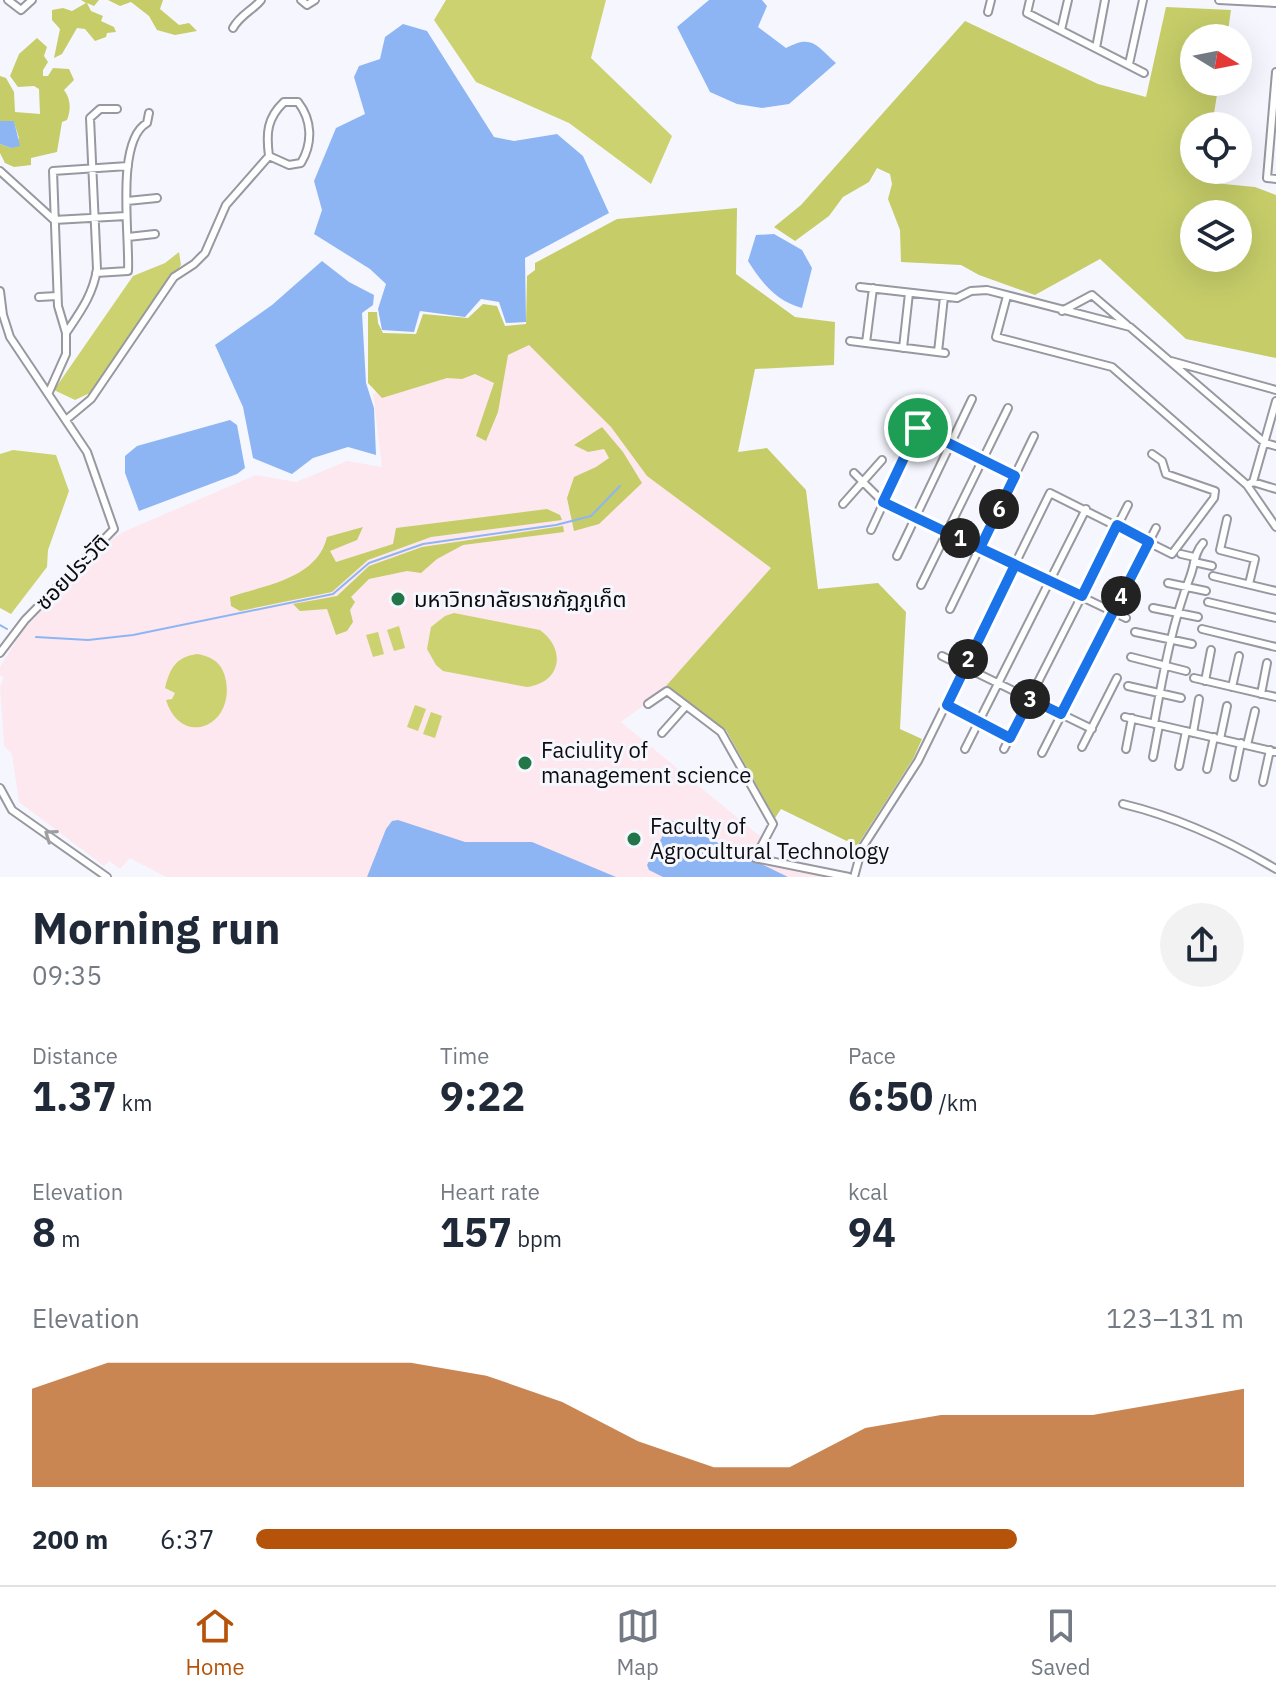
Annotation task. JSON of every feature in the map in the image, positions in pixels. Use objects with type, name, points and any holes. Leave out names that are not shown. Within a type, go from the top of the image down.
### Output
[{"type":"street","points":[[8,0],[21,10],[32,0]]},
{"type":"street","points":[[233,28],[239,17],[254,9],[261,0]]},
{"type":"street","points":[[301,0],[307,5],[315,0]]},
{"type":"street","points":[[988,12],[991,0]]},
{"type":"street","points":[[1030,0],[1027,13],[1144,73]]},
{"type":"street","points":[[1061,30],[1068,0]]},
{"type":"street","points":[[1096,48],[1105,0]]},
{"type":"street","points":[[1129,64],[1143,0]]},
{"type":"street","points":[[1219,0],[1276,3]]},
{"type":"street","points":[[1276,72],[1273,154],[1267,178],[1276,179]]},
{"type":"street","points":[[0,291],[10,337],[67,419],[91,399],[174,277],[205,253],[226,205],[269,156],[269,120],[284,102],[298,102],[306,113],[308,152],[301,163],[289,165],[269,156]]},
{"type":"street","points":[[66,333],[88,300],[96,273],[90,118],[100,109],[117,109]]},
{"type":"street","points":[[96,273],[128,271],[128,166],[132,140],[137,129],[147,123],[149,113]]},
{"type":"street","points":[[49,392],[66,354],[66,333],[57,296],[53,171],[128,166]]},
{"type":"street","points":[[0,171],[54,220],[126,216]]},
{"type":"street","points":[[127,201],[157,198]]},
{"type":"street","points":[[128,237],[155,234]]},
{"type":"street","points":[[860,287],[957,298],[971,291],[987,290],[1130,327]]},
{"type":"street","points":[[866,343],[873,288]]},
{"type":"street","points":[[903,348],[909,293]]},
{"type":"street","points":[[1062,311],[1092,295],[1265,443],[1276,446]]},
{"type":"street","points":[[39,297],[57,296]]},
{"type":"street","points":[[1007,296],[996,337],[1112,367],[1250,484],[1276,527]]},
{"type":"street","points":[[850,341],[942,353],[944,297]]},
{"type":"street","points":[[1169,360],[1276,390]]},
{"type":"street","points":[[897,556],[972,399]]},
{"type":"street","points":[[1250,484],[1276,401]]},
{"type":"street","points":[[871,530],[928,407]]},
{"type":"street","points":[[921,585],[1008,408]]},
{"type":"street","name":"ซอยประวัติ","points":[[0,653],[25,620],[114,529],[87,452],[67,419]]},
{"type":"street","points":[[918,428],[1015,476]]},
{"type":"street","points":[[950,609],[1034,436]]},
{"type":"street","points":[[648,704],[664,690],[721,732],[773,824],[755,858],[852,877],[862,848],[918,761],[947,705],[1050,493],[1172,554],[1214,498],[1215,491],[1166,474],[1162,461],[1152,454]]},
{"type":"street","points":[[843,504],[882,460]]},
{"type":"street","points":[[854,473],[883,502],[1126,618]]},
{"type":"street","points":[[1250,484],[1276,489]]},
{"type":"street","points":[[1004,749],[1128,505]]},
{"type":"street","points":[[965,749],[1086,509]]},
{"type":"street","points":[[1227,519],[1220,550],[1255,559],[1249,584]]},
{"type":"street","points":[[1042,753],[1156,528]]},
{"type":"street","points":[[1153,757],[1165,665],[1185,587],[1203,543]]},
{"type":"street","points":[[1181,554],[1212,566]]},
{"type":"street","points":[[1213,576],[1276,591]]},
{"type":"street","points":[[1168,583],[1206,591]]},
{"type":"street","points":[[1208,602],[1276,618]]},
{"type":"street","points":[[1153,608],[1198,617]]},
{"type":"street","points":[[1202,629],[1276,647]]},
{"type":"street","points":[[1135,632],[1192,644]]},
{"type":"street","points":[[1205,681],[1211,650]]},
{"type":"street","points":[[942,656],[1092,729]]},
{"type":"street","points":[[1232,687],[1239,656]]},
{"type":"street","points":[[1131,657],[1186,671]]},
{"type":"street","points":[[1261,694],[1267,663]]},
{"type":"street","points":[[1082,747],[1117,678]]},
{"type":"street","points":[[1194,678],[1276,697]]},
{"type":"street","points":[[1128,686],[1181,698]]},
{"type":"street","points":[[1179,766],[1199,699]]},
{"type":"street","points":[[947,705],[1010,738]]},
{"type":"street","points":[[662,733],[686,706]]},
{"type":"street","points":[[1207,769],[1227,706]]},
{"type":"street","points":[[1234,777],[1255,711]]},
{"type":"street","points":[[1126,749],[1129,717],[1274,749],[1263,782]]},
{"type":"street","points":[[0,788],[12,810],[107,877]]},
{"type":"street","points":[[1123,804],[1161,813],[1244,850],[1276,869]]},
{"type":"shaded area","name":"มหาวิทยาลัยราชภัฏภูเก็ต","points":[[517,333],[611,427],[647,476],[772,568],[658,695],[621,722],[761,837],[753,858],[791,870],[829,877],[166,877],[130,858],[120,869],[109,861],[104,866],[19,802],[12,754],[4,746],[0,687],[4,677],[0,675],[0,667],[23,630],[111,540],[256,475],[296,482],[347,461],[382,467],[373,394]]},
{"type":"green space","points":[[81,0],[99,0],[94,6],[87,3],[91,11],[103,16],[101,21],[114,27],[116,32],[107,33],[106,37],[95,41],[85,29],[77,28],[62,54],[54,58],[60,29],[52,20],[52,10],[63,8],[72,11],[86,3]]},
{"type":"green space","points":[[108,0],[163,0],[160,9],[179,25],[189,23],[197,31],[175,35],[157,30],[149,16],[131,2],[120,6]]},
{"type":"green space","points":[[446,0],[606,0],[591,58],[672,136],[651,184],[569,123],[476,82],[434,20]]},
{"type":"green space","points":[[1166,7],[1231,10],[1229,24],[1180,24],[1180,96],[1217,96],[1214,112],[1180,112],[1180,184],[1255,187],[1276,195],[1276,358],[1186,339],[1100,259],[1035,295],[979,275],[961,265],[901,262],[900,230],[888,199],[892,184],[890,174],[877,168],[869,182],[843,197],[829,216],[795,241],[774,227],[801,205],[965,21],[1098,84],[1146,97]]},
{"type":"green space","points":[[37,38],[47,47],[44,56],[48,62],[43,76],[48,76],[53,68],[69,69],[74,80],[64,90],[69,101],[69,112],[67,120],[62,122],[57,152],[31,158],[31,165],[14,167],[5,163],[0,153],[0,144],[11,148],[19,138],[14,122],[0,121],[0,76],[6,78],[14,92],[15,112],[40,114],[39,89],[34,86],[18,87],[10,76],[19,54]]},
{"type":"green space","points":[[737,208],[736,274],[795,317],[835,322],[834,365],[755,369],[738,452],[767,448],[806,490],[818,589],[878,583],[906,612],[900,729],[922,739],[913,759],[857,846],[781,809],[775,818],[726,730],[666,686],[771,568],[647,476],[611,427],[529,345],[508,355],[498,412],[486,441],[476,436],[494,383],[475,374],[462,379],[447,378],[382,398],[368,383],[368,312],[377,312],[383,333],[416,334],[423,314],[468,318],[483,304],[497,306],[505,326],[526,324],[527,276],[535,270],[535,263],[617,219]]},
{"type":"green space","points":[[179,252],[181,265],[92,392],[75,400],[54,390],[133,276],[165,263]]},
{"type":"green space","points":[[602,427],[623,452],[642,483],[599,524],[574,531],[567,498],[574,477],[609,458],[604,449],[588,452],[574,445]]},
{"type":"green space","points":[[13,450],[56,455],[69,491],[48,550],[47,567],[11,614],[0,608],[0,454]]},
{"type":"green space","points":[[547,509],[560,515],[562,520],[431,537],[368,560],[332,592],[240,611],[231,606],[230,597],[273,584],[301,571],[313,562],[327,537],[363,527],[357,540],[330,551],[336,562],[393,544],[396,528]]},
{"type":"green space","points":[[563,526],[564,532],[463,545],[437,559],[421,573],[407,571],[369,579],[351,597],[355,602],[350,610],[353,622],[347,631],[336,635],[327,609],[300,611],[293,604],[337,596],[369,566],[422,547]]},
{"type":"green space","points":[[454,613],[540,630],[554,646],[557,655],[553,672],[539,684],[527,687],[443,671],[427,649],[431,627]]},
{"type":"green space","points":[[399,626],[405,648],[394,651],[387,630]]},
{"type":"green space","points":[[378,632],[384,654],[373,657],[366,635]]},
{"type":"green space","points":[[197,654],[213,659],[220,666],[225,675],[226,697],[222,710],[214,720],[205,726],[194,727],[183,724],[173,715],[166,700],[172,699],[175,693],[165,688],[175,665]]},
{"type":"green space","points":[[415,705],[426,709],[418,731],[407,727]]},
{"type":"green space","points":[[431,712],[442,716],[435,738],[423,734]]},
{"type":"water","points":[[709,0],[762,0],[767,6],[758,27],[786,48],[802,42],[813,44],[836,63],[789,104],[762,108],[737,104],[710,92],[677,27]]},
{"type":"water","points":[[403,24],[427,31],[494,137],[514,141],[557,134],[583,156],[609,213],[525,258],[526,322],[506,323],[499,302],[481,299],[465,317],[420,311],[414,332],[382,330],[378,309],[386,284],[370,269],[314,234],[322,210],[314,181],[336,128],[365,114],[354,77],[359,66],[380,59],[385,37]]},
{"type":"water","points":[[0,121],[14,121],[20,146],[11,148],[0,144]]},
{"type":"water","points":[[774,234],[802,250],[812,268],[802,308],[784,301],[770,290],[748,261],[756,235]]},
{"type":"water","points":[[322,261],[349,282],[374,295],[373,305],[362,313],[366,383],[374,408],[376,455],[348,447],[313,458],[292,474],[253,458],[243,407],[215,345],[272,305]]},
{"type":"water","points":[[230,420],[237,425],[245,468],[237,474],[139,511],[125,473],[125,456],[137,446]]},
{"type":"water","points":[[398,820],[465,842],[532,842],[616,877],[367,877],[386,829],[392,821]]},
{"type":"water","points":[[671,820],[788,877],[663,877],[649,870],[647,865]]},
{"type":"waterway","points":[[36,637],[88,640],[133,635],[333,594],[369,563],[423,544],[556,525],[591,516],[620,486]]},
{"type":"waterway","points":[[0,625],[7,629]]},
{"type":"place","name":"มหาวิทยาลัยราชภัฏภูเก็ต","points":[[398,599]]},
{"type":"place","name":"Faciulity of management science","points":[[525,763]]},
{"type":"place","name":"Faculty of Agrocultural Technology","points":[[634,839]]},
{"type":"route","points":[[918,428],[1015,476],[980,548],[1082,596],[1117,525],[1149,542],[1061,714],[1030,699],[1010,738],[947,705],[1015,565],[883,502],[918,428]]}]
